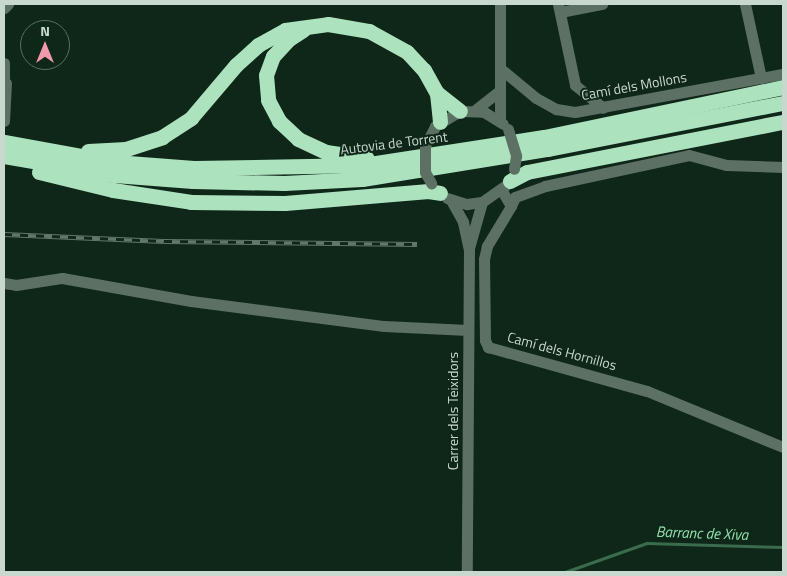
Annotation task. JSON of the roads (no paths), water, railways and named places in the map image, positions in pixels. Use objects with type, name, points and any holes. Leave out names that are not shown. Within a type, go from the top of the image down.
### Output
[{"type":"highway","points":[[4,132],[89,151],[126,149],[162,138],[191,118],[258,45],[285,30],[310,26],[344,25],[383,37],[415,60],[437,92],[467,111]]},
{"type":"highway","points":[[310,26],[289,39],[273,56],[266,75],[268,100],[279,121],[298,139],[326,152],[363,158],[437,149],[680,107]]},
{"type":"highway","name":"Autovia de Torrent","points":[[4,142],[115,162],[194,168],[363,166],[525,140],[783,87]]},
{"type":"highway","points":[[437,92],[440,122]]},
{"type":"highway","points":[[4,156],[114,175],[193,181],[284,183],[362,179],[548,149],[783,103]]},
{"type":"highway","points":[[509,180],[527,172],[783,122]]},
{"type":"highway","points":[[4,164],[113,190],[191,202],[285,203],[428,191],[441,192]]},
{"type":"street","points":[[4,8],[8,4]]},
{"type":"street","points":[[500,4],[502,69],[498,92],[500,120]]},
{"type":"street","points":[[602,4],[559,8],[575,85],[603,108]]},
{"type":"street","points":[[745,4],[761,78]]},
{"type":"street","points":[[4,63],[4,118]]},
{"type":"street","name":"Camí dels Mollons","points":[[502,69],[536,98],[556,109],[575,112],[783,74]]},
{"type":"street","points":[[498,92],[467,111],[440,122],[425,146],[425,172],[441,192],[467,204],[482,202],[509,180]]},
{"type":"street","points":[[467,111],[500,120],[508,129],[516,156],[509,180],[511,206]]},
{"type":"street","points":[[511,206],[515,198],[545,186],[690,155],[727,165],[783,167]]},
{"type":"street","name":"Carrer dels Teixidors","points":[[441,192],[463,222],[469,250],[467,572]]},
{"type":"street","name":"Carrer dels Teixidors","points":[[469,250],[482,202]]},
{"type":"street","name":"Camí dels Hornillos","points":[[511,206],[487,246],[484,259],[485,340],[488,347],[647,391],[783,447]]},
{"type":"street","points":[[4,282],[16,285],[62,278],[147,294],[365,324],[468,330]]},
{"type":"waterway","name":"Barranc de Xiva","points":[[565,572],[647,543],[783,547]]},
{"type":"railway","points":[[4,234],[164,241],[417,244]]}]
